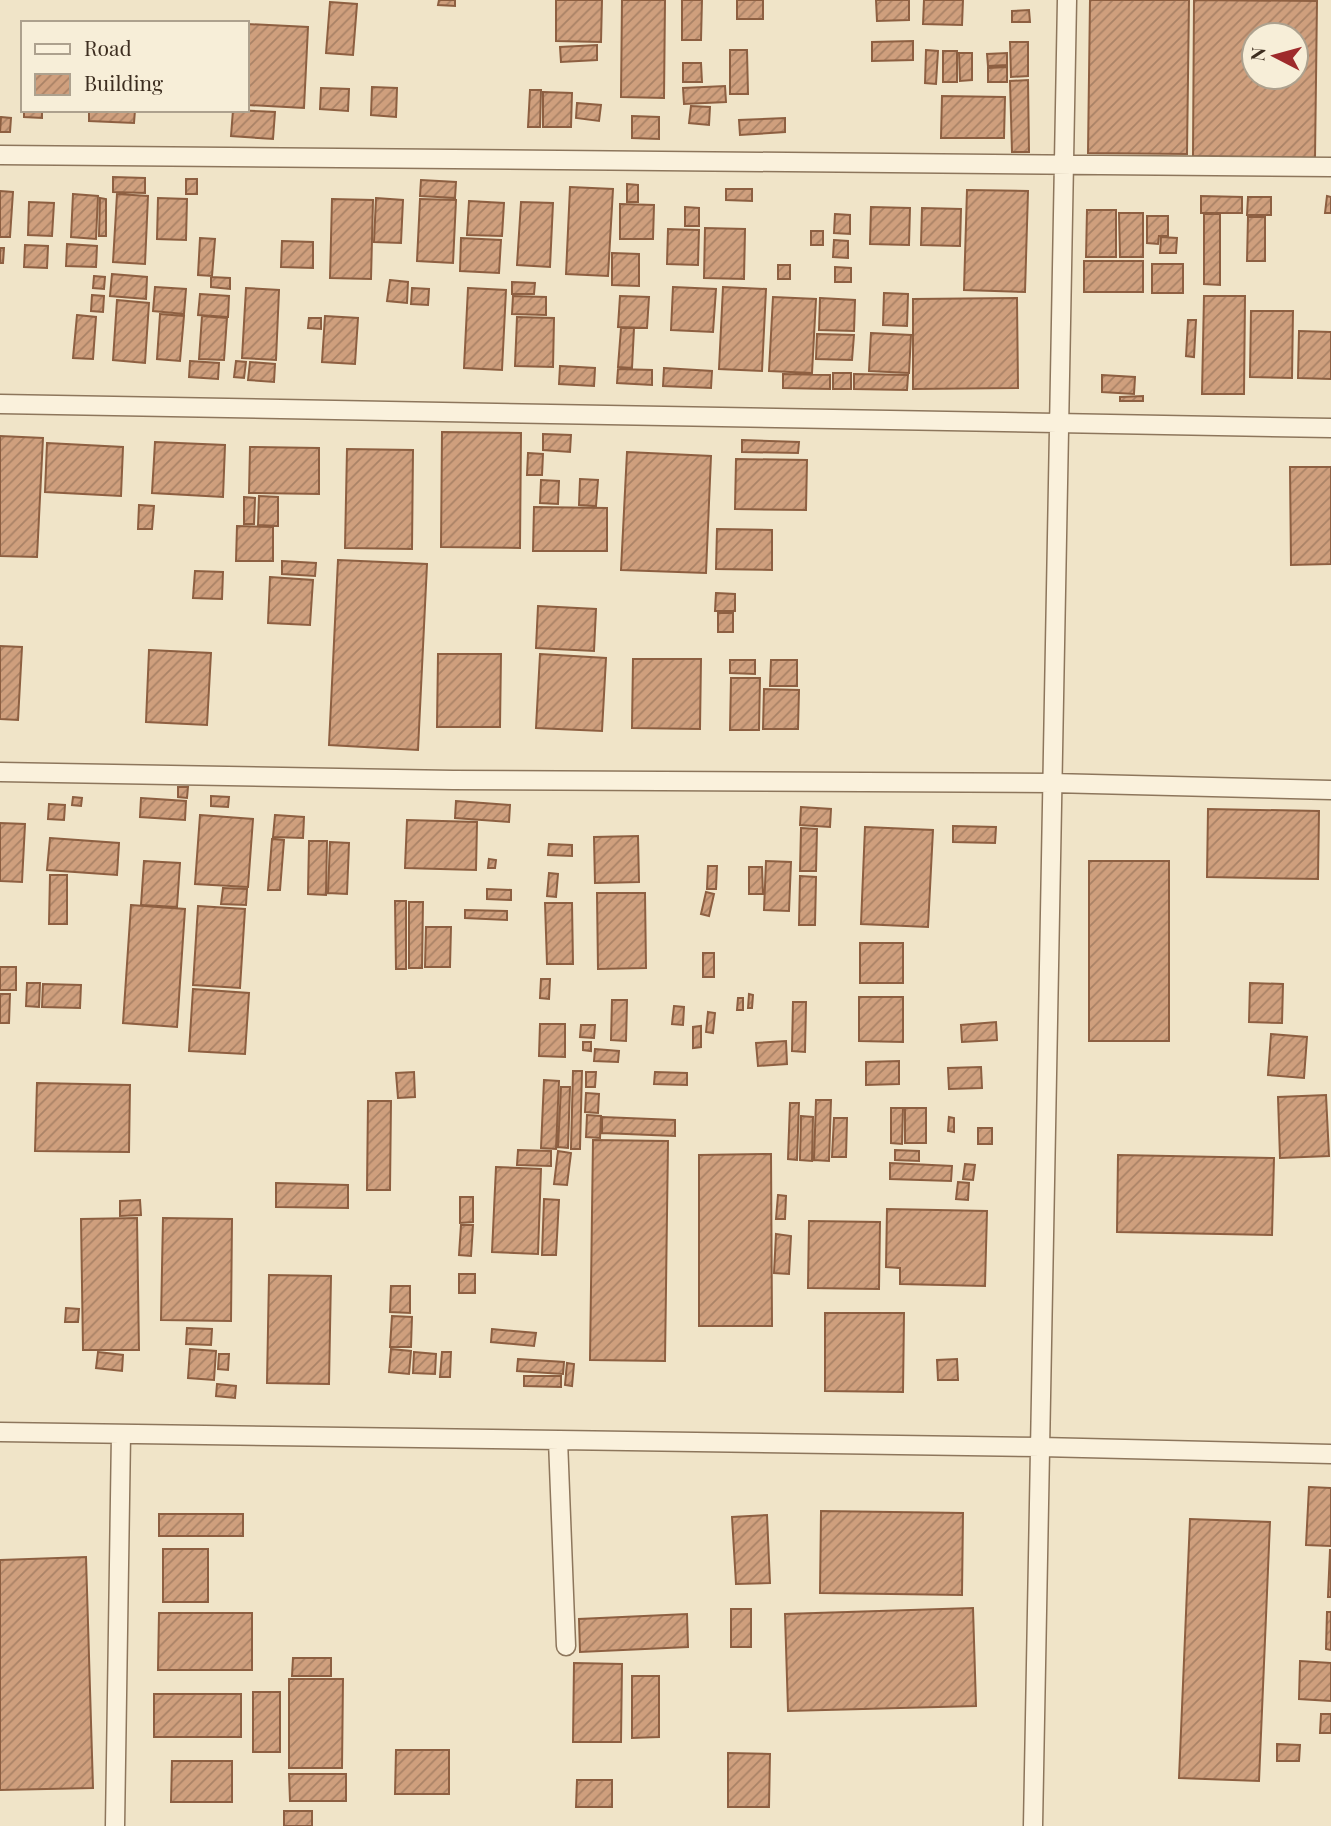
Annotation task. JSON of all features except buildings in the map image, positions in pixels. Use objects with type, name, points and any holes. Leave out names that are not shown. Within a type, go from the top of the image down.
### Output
[{"type":"street","points":[[1033,1826],[1067,0]]},
{"type":"street","points":[[0,155],[1331,167]]},
{"type":"street","points":[[0,404],[1331,428]]},
{"type":"street","points":[[0,772],[453,780],[1052,783],[1331,790]]},
{"type":"street","points":[[0,1432],[1041,1447],[1331,1454]]},
{"type":"street","points":[[115,1826],[121,1434]]},
{"type":"street","points":[[558,1440],[566,1646]]}]
